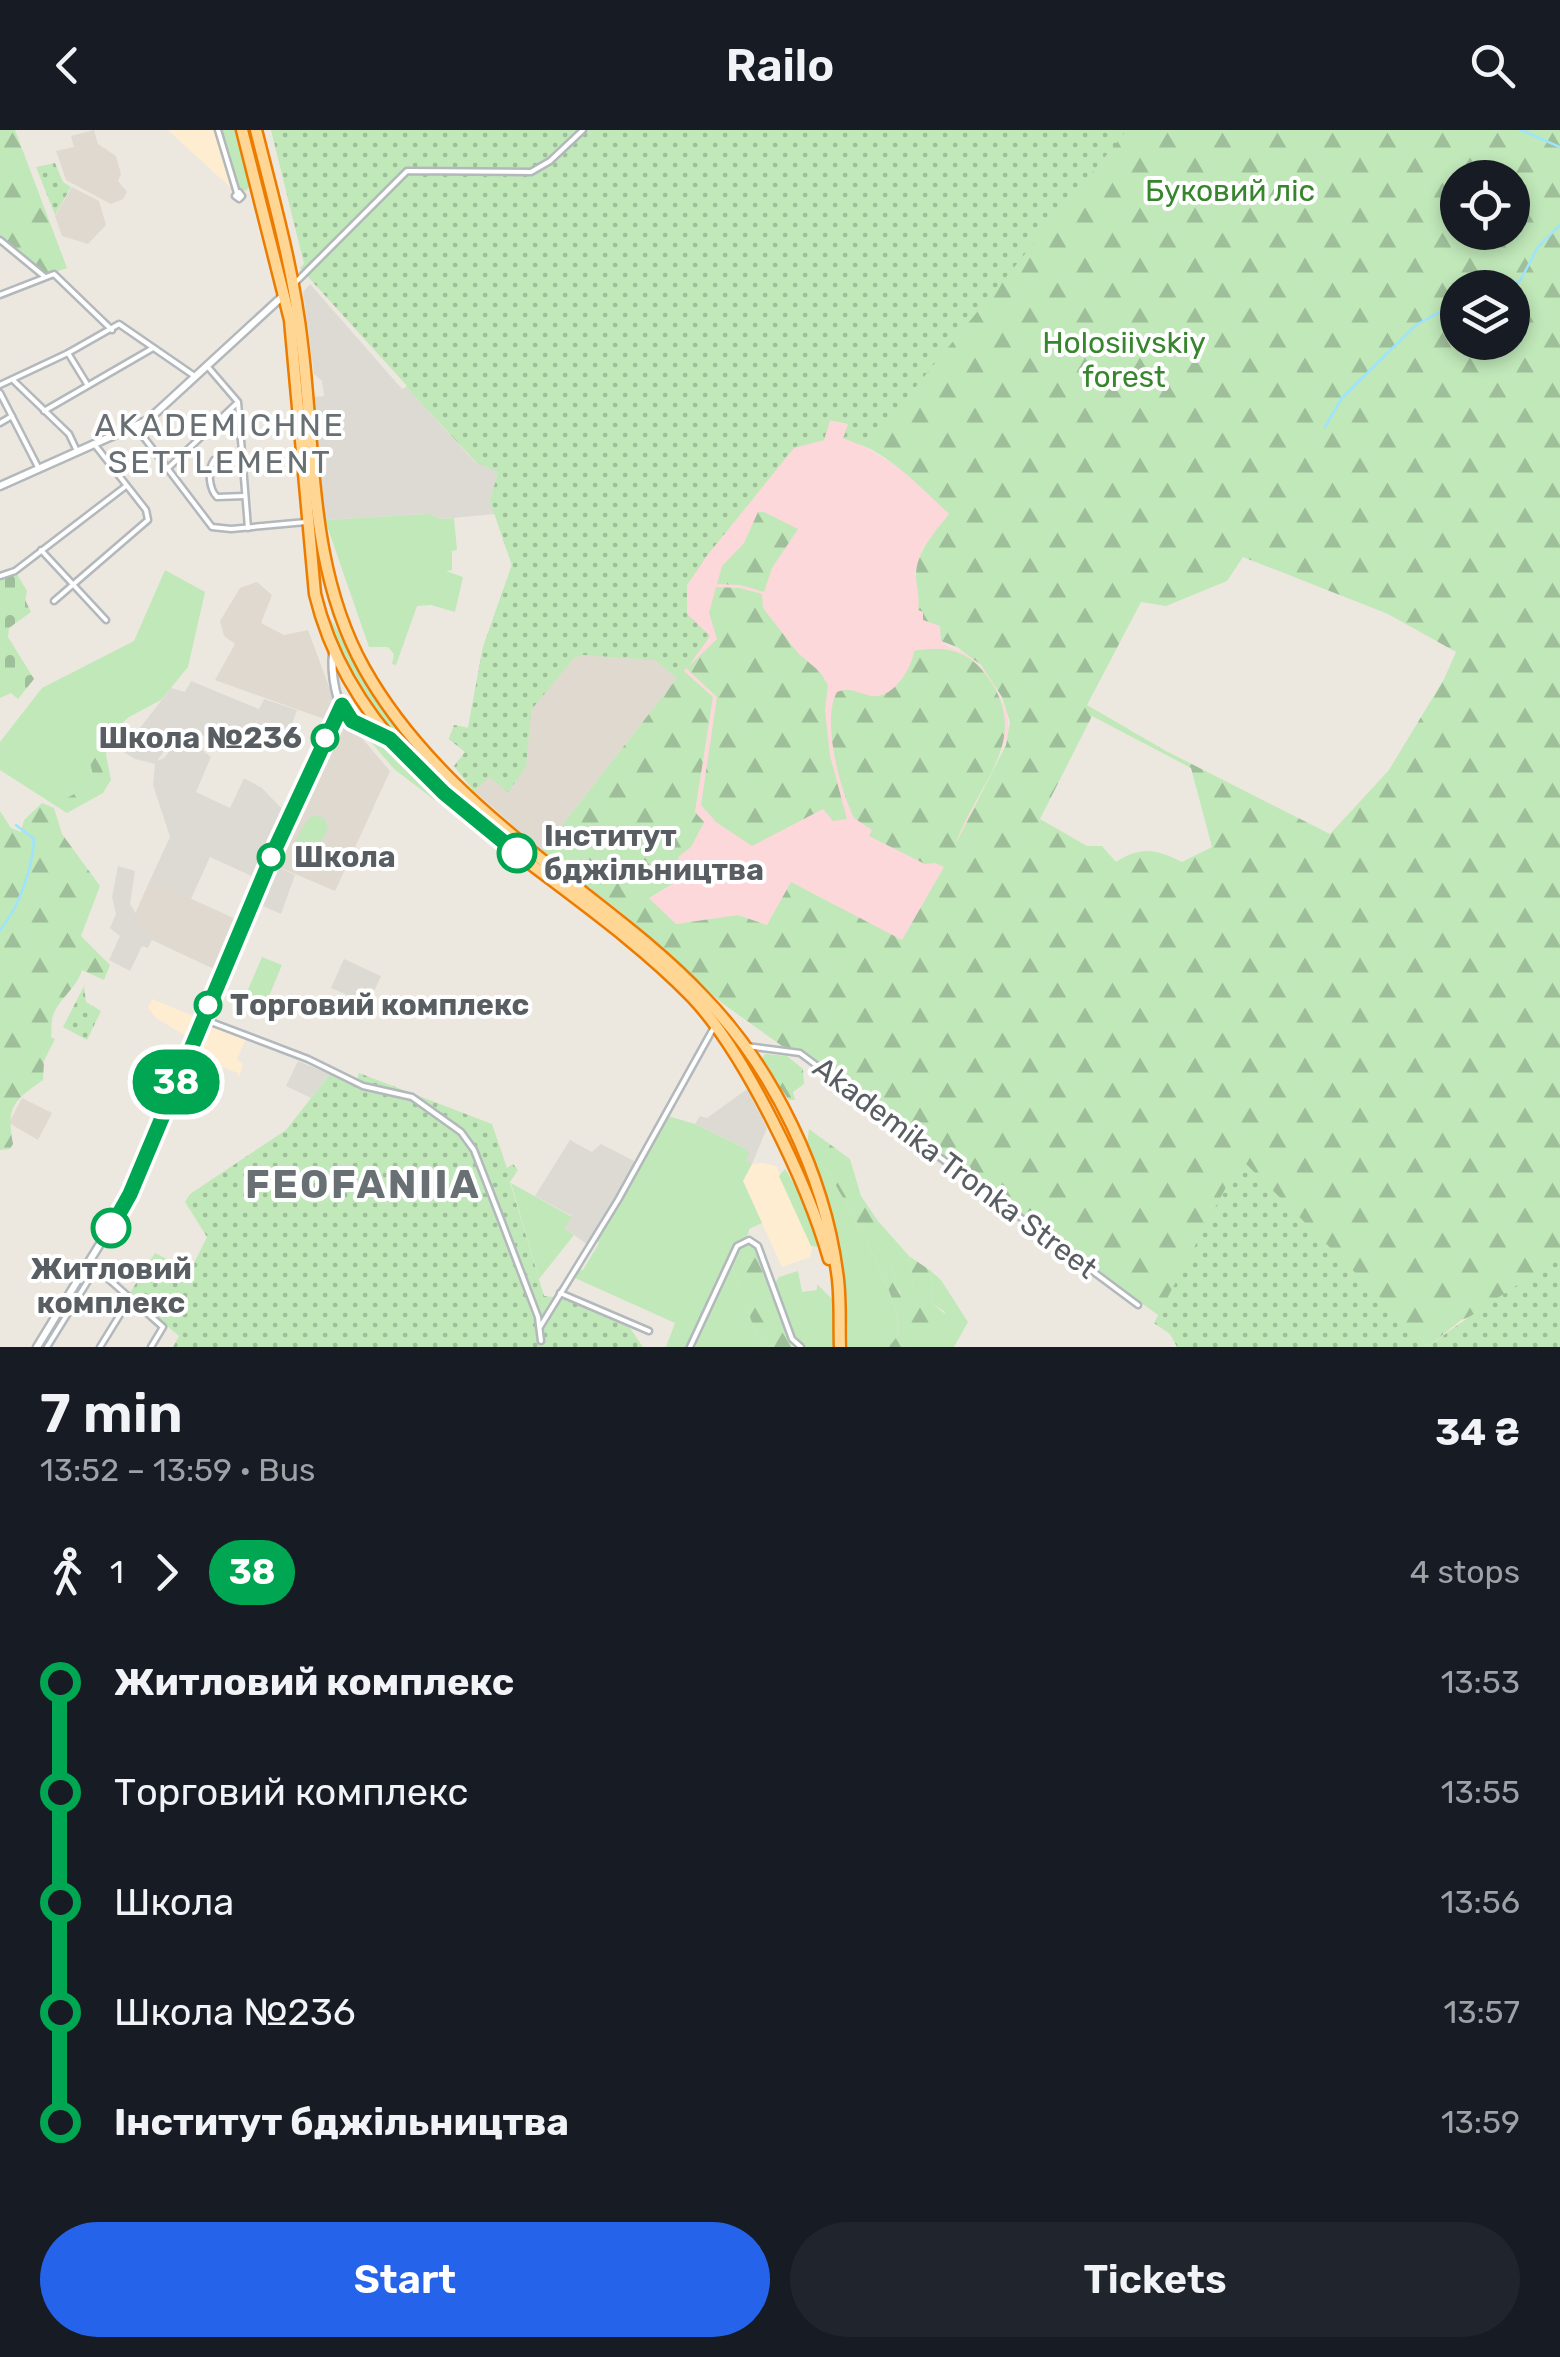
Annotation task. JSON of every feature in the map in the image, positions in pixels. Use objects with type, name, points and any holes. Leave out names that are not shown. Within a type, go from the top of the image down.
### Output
[{"type":"highway","points":[[242,130],[245,191],[260,199],[289,290],[312,578],[333,651],[356,697],[390,739],[452,800],[659,968],[716,1025],[778,1136],[819,1227],[838,1304]]},
{"type":"highway","points":[[256,130],[304,358],[318,532],[342,622],[382,698],[457,786],[497,824],[688,980],[740,1042],[792,1126],[814,1177],[838,1273],[840,1346]]},
{"type":"highway","points":[[324,626],[330,616],[342,622]]},
{"type":"highway","points":[[778,1136],[788,1136],[792,1126]]},
{"type":"street","points":[[218,130],[245,191],[260,199]]},
{"type":"street","points":[[0,486],[132,428],[161,411],[407,171],[532,172],[550,162],[583,130]]},
{"type":"street","points":[[0,240],[45,277]]},
{"type":"street","points":[[0,251],[8,247]]},
{"type":"street","points":[[0,295],[54,274],[113,329]]},
{"type":"street","points":[[0,385],[68,354],[119,324],[150,350],[197,378]]},
{"type":"street","points":[[44,412],[150,350]]},
{"type":"street","points":[[68,354],[88,385]]},
{"type":"street","points":[[208,367],[238,402],[248,528]]},
{"type":"street","points":[[14,381],[69,434],[77,452]]},
{"type":"street","points":[[0,393],[39,469]]},
{"type":"street","points":[[167,468],[238,402]]},
{"type":"street","points":[[0,423],[12,416]]},
{"type":"street","points":[[132,428],[212,527],[306,522]]},
{"type":"street","points":[[54,601],[146,524],[146,510],[94,445]]},
{"type":"street","points":[[242,458],[214,460],[210,466],[211,482],[217,497],[245,496]]},
{"type":"street","points":[[1,574],[15,571],[126,486]]},
{"type":"street","points":[[42,550],[106,620]]},
{"type":"street","points":[[333,651],[333,673],[342,705],[352,721],[390,739]]},
{"type":"street","points":[[36,1347],[125,1203],[274,851],[342,705]]},
{"type":"street","points":[[203,1019],[308,1058],[363,1086],[412,1097],[461,1132],[474,1150],[540,1327],[541,1340]]},
{"type":"street","points":[[540,1327],[618,1200],[716,1025]]},
{"type":"street","name":"Akademika Tronka Street","points":[[740,1042],[764,1050],[800,1053],[1138,1306]]},
{"type":"street","points":[[757,1067],[756,1061],[764,1050]]},
{"type":"street","points":[[690,1347],[738,1246],[749,1240],[758,1246],[792,1340],[801,1347]]},
{"type":"street","points":[[47,1347],[95,1268],[162,1330],[151,1347]]},
{"type":"street","points":[[560,1292],[649,1331]]},
{"type":"street","points":[[100,1347],[130,1300]]},
{"type":"shaded area","points":[[94,130],[98,144],[116,156],[121,174],[118,181],[127,192],[123,199],[111,204],[66,180],[56,151],[74,147],[71,136]]},
{"type":"shaded area","points":[[217,130],[232,189],[169,131]]},
{"type":"shaded area","points":[[72,187],[99,201],[106,225],[88,244],[62,236],[55,216]]},
{"type":"shaded area","points":[[310,284],[402,389],[406,387],[475,462],[498,472],[490,501],[495,514],[441,519],[429,514],[325,520],[314,397],[324,396],[322,381],[314,374],[303,292]]},
{"type":"shaded area","points":[[829,419],[849,425],[844,438],[906,472],[949,514],[922,549],[915,573],[920,601],[925,616],[941,625],[940,638],[946,645],[967,654],[988,673],[1007,711],[1009,733],[941,875],[902,941],[791,882],[768,926],[738,915],[676,924],[649,898],[685,876],[678,857],[695,813],[713,697],[684,671],[687,585],[794,447],[824,440]]},
{"type":"shaded area","points":[[257,582],[272,595],[261,623],[284,635],[308,630],[335,703],[327,720],[215,680],[235,644],[224,636],[220,621],[240,588]]},
{"type":"shaded area","points":[[583,655],[655,660],[677,678],[542,851],[474,791],[490,777],[509,791],[526,767],[531,710],[574,658]]},
{"type":"shaded area","points":[[191,681],[259,709],[264,699],[297,710],[284,747],[233,734],[229,743],[180,729],[157,761],[183,735],[211,757],[196,792],[230,808],[244,778],[262,788],[285,812],[256,878],[210,857],[191,899],[150,880],[170,837],[153,785],[155,764],[122,751],[171,688],[185,692]]},
{"type":"shaded area","points":[[348,722],[390,771],[335,891],[274,865],[341,724]]},
{"type":"shaded area","points":[[274,865],[295,875],[281,914],[258,904]]},
{"type":"shaded area","points":[[118,866],[135,871],[130,904],[152,940],[148,948],[142,946],[130,971],[109,960],[120,936],[110,928],[116,914],[112,897]]},
{"type":"shaded area","points":[[150,880],[238,920],[216,970],[152,940],[143,929],[135,914]]},
{"type":"shaded area","points":[[344,959],[381,976],[368,1004],[331,988]]},
{"type":"shaded area","points":[[152,999],[196,1017],[188,1037],[156,1018],[148,1008]]},
{"type":"shaded area","points":[[208,1023],[246,1039],[237,1059],[243,1064],[238,1079],[238,1073],[195,1056]]},
{"type":"shaded area","points":[[298,1061],[330,1074],[311,1098],[286,1086]]},
{"type":"shaded area","points":[[747,1089],[767,1128],[752,1164],[745,1161],[746,1149],[695,1124],[700,1116],[707,1118]]},
{"type":"shaded area","points":[[22,1098],[52,1113],[38,1140],[9,1123]]},
{"type":"shaded area","points":[[570,1140],[592,1152],[601,1144],[636,1162],[588,1245],[564,1228],[572,1216],[535,1196]]},
{"type":"shaded area","points":[[752,1164],[776,1166],[812,1248],[810,1257],[782,1267],[743,1181]]},
{"type":"green space","points":[[0,130],[15,130],[67,268],[46,275],[0,238]]},
{"type":"green space","points":[[222,130],[234,130],[250,186],[246,191],[237,187]]},
{"type":"green space","points":[[271,130],[1127,130],[866,447],[843,438],[849,424],[830,420],[824,440],[794,447],[687,585],[687,614],[710,636],[677,678],[655,660],[583,655],[574,658],[531,710],[526,767],[508,792],[490,777],[474,791],[454,766],[465,752],[449,739],[454,725],[468,728],[483,647],[512,565],[490,501],[498,472],[476,462],[300,268],[304,264]]},
{"type":"green space","name":"Holosiivskiy forest","points":[[585,130],[1560,130],[1560,1284],[1461,1320],[1429,1346],[1393,1311],[1158,1315],[928,1148],[805,1052],[782,1046],[722,1003],[621,912],[542,851],[677,678],[655,660],[583,655],[574,658],[531,710],[526,767],[508,792],[490,777],[474,791],[454,766],[466,752],[449,739],[454,725],[468,728],[483,647],[512,565],[490,501],[498,472],[476,462],[406,387]],"holes":[[[830,420],[848,424],[843,438],[887,459],[949,514],[919,560],[918,610],[923,612],[923,620],[940,626],[941,641],[957,647],[981,665],[1002,697],[1010,722],[1006,745],[955,845],[998,759],[1004,738],[998,695],[983,671],[960,653],[924,649],[914,651],[905,674],[886,693],[871,696],[850,690],[837,692],[832,737],[838,773],[854,818],[872,830],[869,836],[925,864],[944,867],[902,940],[791,882],[767,925],[738,915],[676,924],[649,898],[685,876],[678,857],[691,847],[704,822],[695,812],[713,697],[684,671],[686,668],[717,697],[701,805],[716,822],[752,846],[823,809],[833,821],[847,819],[830,756],[825,710],[828,685],[763,608],[762,594],[716,587],[709,613],[717,639],[688,667],[710,636],[687,614],[687,585],[794,448],[824,440]],[[1243,557],[1388,614],[1456,652],[1389,770],[1330,834],[1166,751],[1087,705],[1141,602],[1166,606],[1227,581]],[[1092,716],[1191,768],[1212,847],[1182,862],[1149,851],[1133,853],[1116,862],[1102,846],[1087,846],[1040,819]]]},
{"type":"green space","points":[[55,163],[63,182],[71,187],[55,215],[36,167]]},
{"type":"green space","points":[[758,512],[798,529],[772,568],[764,592],[717,584],[722,566],[744,543]]},
{"type":"green space","points":[[429,514],[441,519],[454,518],[457,550],[452,551],[452,570],[446,571],[463,577],[455,612],[431,605],[417,606],[396,665],[392,664],[394,654],[388,647],[369,647],[325,520]]},
{"type":"green space","points":[[165,570],[205,592],[188,667],[161,700],[129,717],[108,736],[106,755],[111,780],[103,793],[67,813],[0,770],[0,742],[42,688],[134,641]]},
{"type":"green space","points":[[15,571],[27,591],[25,600],[31,612],[9,628],[8,637],[34,679],[18,699],[11,693],[0,698],[0,576]]},
{"type":"green space","points":[[331,619],[359,669],[406,736],[465,802],[504,837],[433,777],[389,733],[354,682]]},
{"type":"green space","points":[[164,680],[170,684],[162,692],[115,722],[102,739],[98,750],[101,782],[74,803],[60,802],[94,779],[88,755],[113,716],[155,692]]},
{"type":"green space","points":[[365,731],[378,737],[482,836],[394,769]]},
{"type":"green space","points":[[42,803],[54,808],[62,834],[100,886],[81,936],[110,965],[104,980],[82,970],[57,1007],[51,1037],[55,1039],[44,1061],[43,1080],[14,1106],[13,1144],[10,1149],[0,1150],[0,811],[11,828],[21,832],[24,820]]},
{"type":"green space","points":[[314,815],[324,818],[328,828],[310,863],[299,867],[292,861],[293,849]]},
{"type":"green space","points":[[262,957],[282,965],[264,1008],[244,999]]},
{"type":"green space","points":[[84,986],[86,1002],[101,1011],[87,1040],[63,1027]]},
{"type":"green space","points":[[765,1054],[787,1056],[803,1069],[804,1084],[793,1092],[795,1100],[789,1100],[761,1060]]},
{"type":"green space","name":"FEOFANIIA","points":[[359,1073],[492,1124],[507,1168],[513,1164],[518,1170],[510,1182],[544,1296],[563,1298],[630,1328],[643,1347],[173,1347],[179,1336],[131,1296],[131,1291],[155,1253],[190,1271],[207,1237],[185,1202],[190,1194],[286,1130],[330,1074],[362,1088],[364,1082],[357,1080]]},
{"type":"green space","points":[[668,1116],[695,1124],[746,1149],[746,1161],[752,1164],[743,1181],[762,1223],[735,1243],[687,1347],[666,1347],[675,1323],[575,1278],[599,1243],[596,1240]]},
{"type":"green space","points":[[809,1129],[850,1159],[861,1196],[878,1221],[870,1232],[890,1264],[900,1293],[913,1283],[909,1256],[931,1271],[933,1304],[951,1319],[930,1347],[889,1347],[898,1334],[893,1301],[845,1201],[825,1168],[816,1168],[807,1146]]},
{"type":"green space","points":[[1241,1159],[1429,1346],[1560,1258],[1560,1347],[1177,1347],[1170,1334],[1154,1323]]},
{"type":"green space","points":[[816,1168],[825,1168],[833,1181],[893,1301],[898,1334],[889,1347],[848,1347],[839,1256]]},
{"type":"green space","points":[[785,1169],[803,1199],[819,1247],[811,1246],[779,1176]]},
{"type":"green space","points":[[511,1183],[572,1217],[564,1228],[574,1235],[539,1279]]},
{"type":"green space","points":[[878,1221],[909,1256],[913,1283],[901,1293],[890,1264],[869,1232]]},
{"type":"green space","points":[[750,1242],[756,1247],[790,1342],[796,1347],[788,1342],[759,1263],[733,1269],[756,1334],[769,1347],[693,1347],[740,1248]]},
{"type":"green space","points":[[750,1248],[792,1347],[769,1347],[756,1334],[733,1269],[741,1253]]},
{"type":"green space","points":[[798,1271],[802,1292],[817,1290],[817,1284],[832,1299],[834,1347],[806,1347],[795,1340],[775,1283],[779,1277]]},
{"type":"green space","points":[[931,1271],[968,1322],[954,1347],[930,1347],[945,1312],[933,1304]]},
{"type":"waterway","points":[[1521,130],[1560,147]]},
{"type":"waterway","points":[[1526,270],[1538,247],[1560,225]]},
{"type":"waterway","points":[[1325,427],[1342,398],[1416,325],[1440,313]]},
{"type":"waterway","points":[[0,930],[19,899],[33,850],[34,839],[16,825]]},
{"type":"bus line","name":"38","points":[[111,1228],[130,1194],[274,851],[342,705],[352,721],[390,739],[444,793],[517,853]]},
{"type":"place","name":"Школа №236","points":[[325,738]]},
{"type":"place","name":"Інститут бджільництва","points":[[517,853]]},
{"type":"place","name":"Школа","points":[[271,857]]},
{"type":"place","name":"Торговий комплекс","points":[[208,1005]]},
{"type":"place","name":"Житловий комплекс","points":[[111,1228]]},
{"type":"district","name":"AKADEMICHNE SETTLEMENT","points":[[220,444]]},
{"type":"district","name":"FEOFANIIA","points":[[363,1184]]},
{"type":"park label","name":"Буковий ліс","points":[[1230,191]]}]
